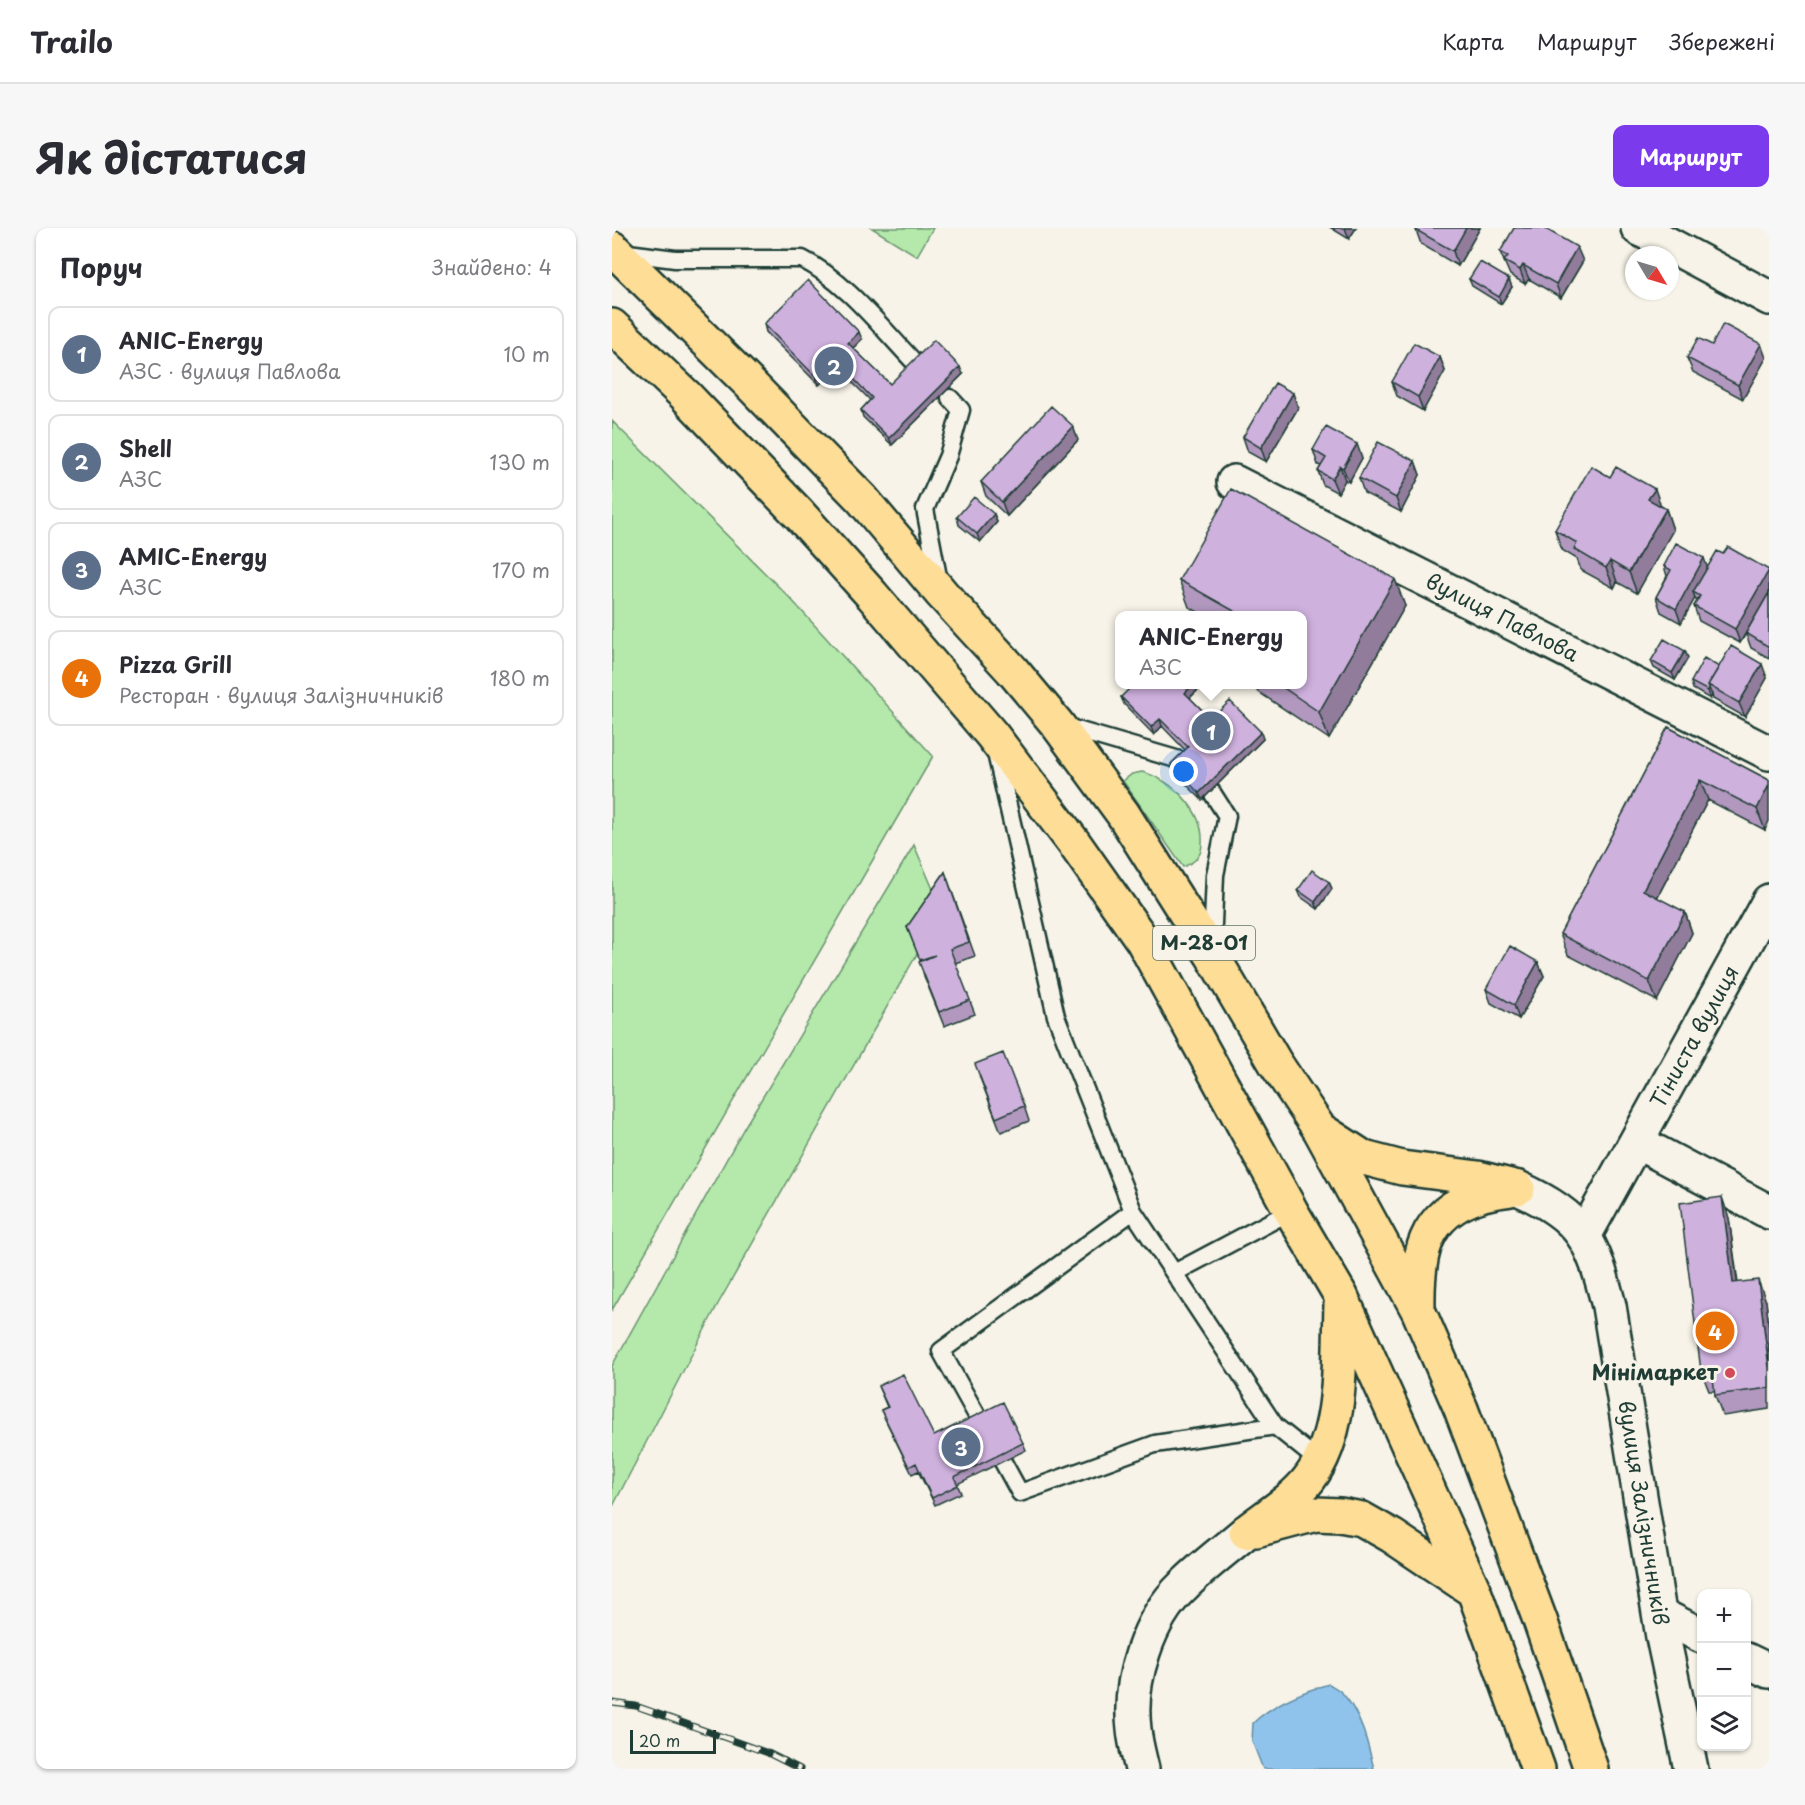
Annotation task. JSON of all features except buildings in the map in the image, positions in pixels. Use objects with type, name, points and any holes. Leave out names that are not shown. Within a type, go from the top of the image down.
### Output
[{"type":"highway","name":"М-28-01","points":[[615,250],[748,381],[862,499],[1057,724],[1123,814],[1212,955],[1276,1064],[1320,1130],[1418,1310],[1465,1419],[1540,1620],[1590,1769]]},
{"type":"highway","name":"М-28-01","points":[[612,326],[685,396],[799,514],[872,595],[992,735],[1074,843],[1143,941],[1291,1211],[1341,1296],[1474,1591],[1538,1769]]},
{"type":"highway","points":[[1320,1130],[1364,1158],[1402,1168],[1478,1178],[1518,1188]]},
{"type":"highway","points":[[1418,1310],[1417,1275],[1423,1248],[1434,1224],[1454,1206],[1478,1196],[1518,1188]]},
{"type":"highway","points":[[1246,1533],[1308,1480],[1320,1462],[1337,1402],[1341,1296]]},
{"type":"highway","points":[[1246,1533],[1316,1514],[1340,1515],[1362,1520],[1392,1536],[1474,1591]]},
{"type":"street","points":[[1638,228],[1769,298]]},
{"type":"street","name":"вулиця Павлова","points":[[1234,483],[1769,753]]},
{"type":"street","name":"Тіниста вулиця","points":[[1584,1236],[1769,901]]},
{"type":"street","points":[[1637,1142],[1769,1212]]},
{"type":"street","name":"вулиця Залізничників","points":[[1518,1188],[1542,1199],[1566,1216],[1584,1236],[1598,1263],[1609,1306],[1663,1638],[1691,1769]]},
{"type":"street","points":[[1142,1769],[1133,1728],[1134,1686],[1142,1650],[1159,1618],[1181,1587],[1246,1533]]},
{"type":"street","points":[[1661,1615],[1697,1634]]},
{"type":"street","points":[[1751,1662],[1769,1671]]},
{"type":"lane","points":[[615,250],[675,259],[802,260],[836,280],[918,366]]},
{"type":"lane","points":[[942,594],[925,508],[948,456],[961,410],[950,398]]},
{"type":"lane","points":[[1057,724],[1183,761]]},
{"type":"lane","points":[[992,735],[1056,1016],[1133,1211],[1275,1426],[1320,1462]]},
{"type":"lane","points":[[1211,791],[1227,816],[1215,875],[1212,955]]},
{"type":"lane","points":[[980,1421],[941,1351],[1133,1211]]},
{"type":"lane","points":[[1174,1273],[1291,1211]]},
{"type":"lane","points":[[1003,1462],[1020,1493],[1155,1444],[1275,1426]]},
{"type":"green space","points":[[872,228],[933,228],[917,256]]},
{"type":"green space","points":[[612,421],[790,598],[933,756],[612,1310]]},
{"type":"green space","points":[[1142,772],[1175,789],[1192,808],[1198,819],[1201,831],[1201,852],[1194,861],[1183,867],[1123,781],[1132,774]]},
{"type":"green space","points":[[914,845],[942,910],[718,1304],[612,1508],[612,1366],[744,1128]]},
{"type":"water","points":[[1329,1684],[1342,1693],[1355,1711],[1374,1769],[1263,1769],[1252,1741],[1253,1723],[1288,1699]]},
{"type":"railway","points":[[612,1703],[636,1706],[768,1753],[800,1769]]},
{"type":"place","name":"Shell","points":[[834,366]]},
{"type":"place","name":"ANIC-Energy","points":[[1211,731]]},
{"type":"place","name":"Pizza Grill","points":[[1715,1331]]},
{"type":"place","name":"Мінімаркет","points":[[1730,1373]]},
{"type":"place","name":"AMIC-Energy","points":[[961,1447]]}]
